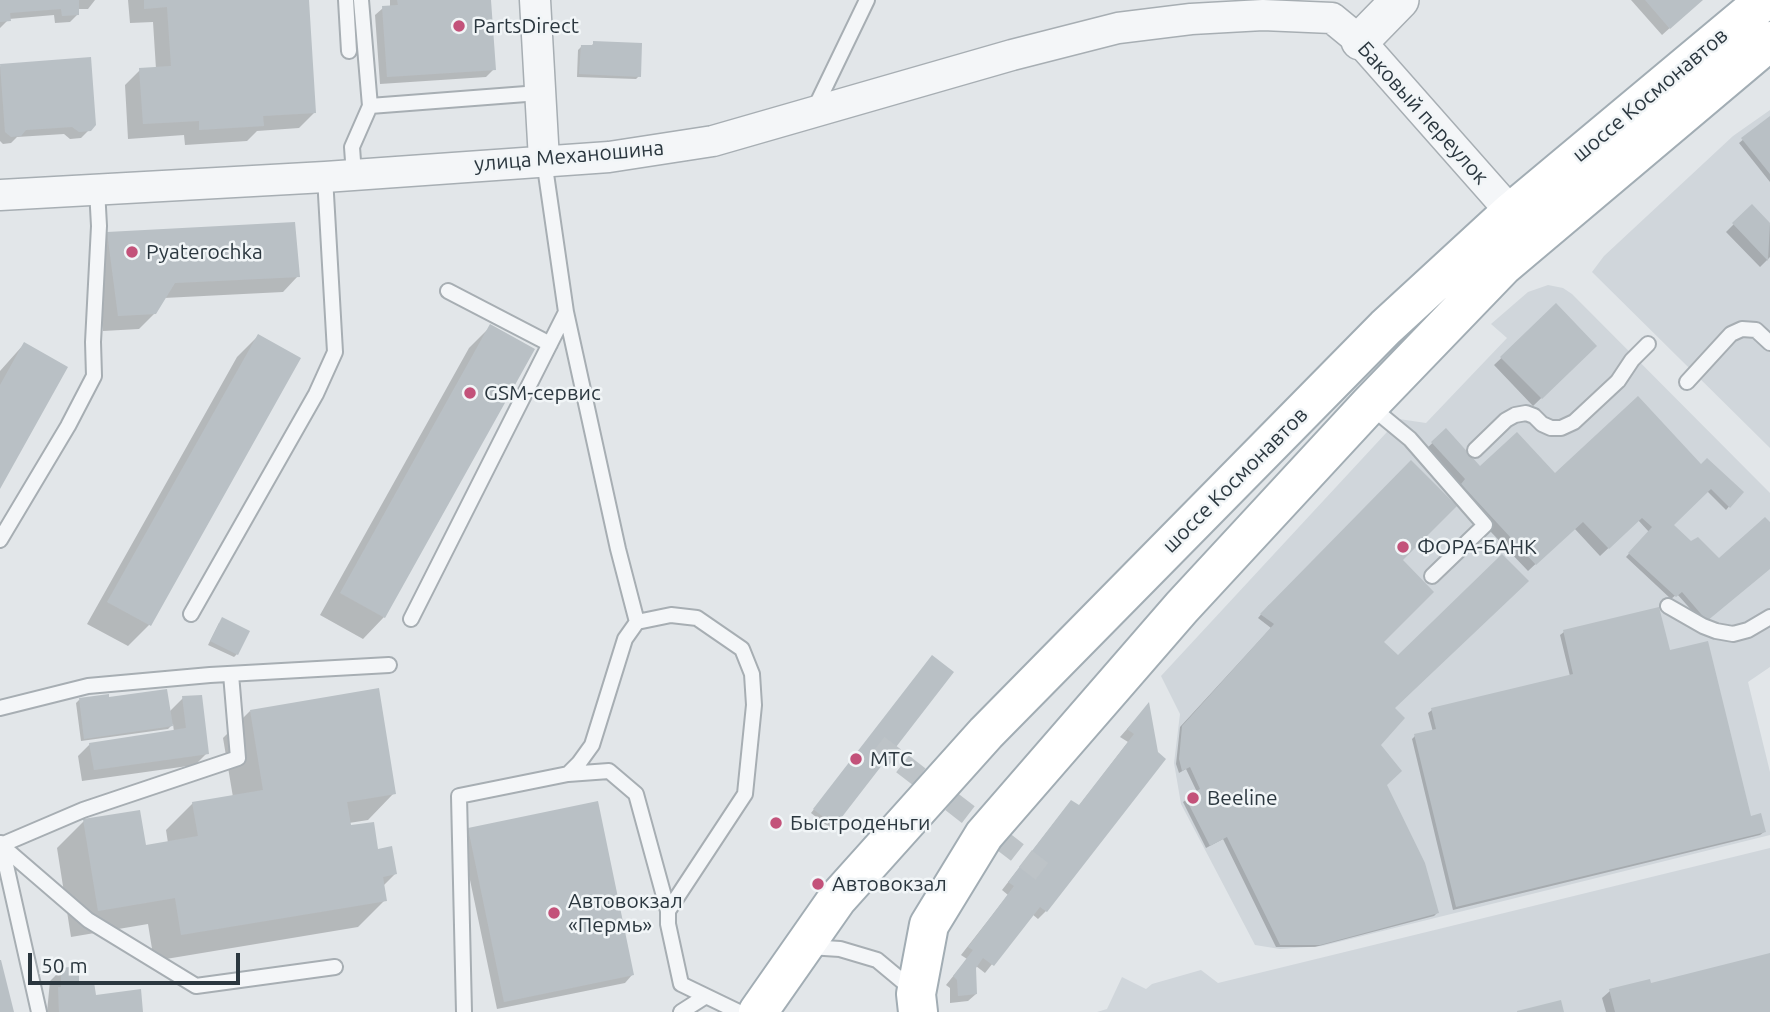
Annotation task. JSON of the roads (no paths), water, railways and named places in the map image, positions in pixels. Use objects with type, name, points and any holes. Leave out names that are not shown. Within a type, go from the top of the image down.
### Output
[{"type":"main road","name":"шоссе Космонавтов","points":[[758,1012],[837,899],[986,733],[1386,327],[1511,212],[1765,0]]},
{"type":"main road","name":"шоссе Космонавтов","points":[[917,1003],[929,925],[984,835],[1182,607],[1368,405],[1503,266],[1770,41]]},
{"type":"street","points":[[535,0],[544,160]]},
{"type":"street","points":[[1360,41],[1400,0]]},
{"type":"street","name":"улица Механошина","points":[[0,195],[339,176],[608,157],[713,141],[1012,55],[1118,28],[1191,19],[1263,15],[1332,19]]},
{"type":"street","name":"Баковый переулок","points":[[1332,19],[1360,41],[1511,212]]},
{"type":"lane","points":[[346,0],[349,51]]},
{"type":"lane","points":[[191,614],[316,394],[335,352],[339,176],[370,106],[360,0]]},
{"type":"lane","points":[[813,112],[867,0]]},
{"type":"lane","points":[[1308,0],[1332,19]]},
{"type":"lane","points":[[370,106],[539,93]]},
{"type":"lane","points":[[544,160],[566,312],[618,549],[637,622]]},
{"type":"lane","points":[[0,540],[68,426],[94,376],[93,342],[99,226],[97,189]]},
{"type":"lane","points":[[448,290],[550,344]]},
{"type":"lane","points":[[411,619],[566,312]]},
{"type":"lane","points":[[1687,382],[1731,334],[1742,329],[1756,330],[1770,342]]},
{"type":"lane","points":[[1475,450],[1506,420],[1515,415],[1534,415],[1542,424],[1551,428],[1561,428],[1574,422],[1618,381],[1632,360],[1648,344]]},
{"type":"lane","points":[[1368,405],[1410,439],[1485,525],[1432,576]]},
{"type":"lane","points":[[1668,606],[1703,626],[1733,634],[1748,630],[1770,617]]},
{"type":"lane","points":[[568,774],[592,745],[625,639],[637,622],[671,615],[698,618],[742,649],[751,674],[754,705],[745,794],[668,912]]},
{"type":"lane","points":[[0,708],[88,685],[389,665]]},
{"type":"lane","points":[[1,842],[83,810],[239,758],[231,674]]},
{"type":"lane","points":[[464,1012],[459,796],[568,774],[609,771],[636,794],[668,912],[669,931],[681,985],[738,1012]]},
{"type":"lane","points":[[1,842],[88,920],[196,986],[335,967]]},
{"type":"lane","points":[[1,842],[39,1012]]},
{"type":"lane","points":[[802,947],[840,949],[877,960],[917,1003]]},
{"type":"lane","points":[[681,1012],[706,996]]},
{"type":"tunnel","points":[[878,745],[1044,873]]},
{"type":"place","name":"PartsDirect","points":[[459,26]]},
{"type":"place","name":"Pyaterochka","points":[[132,252]]},
{"type":"place","name":"GSM-сервис","points":[[470,393]]},
{"type":"place","name":"ФОРА-БАНК","points":[[1403,547]]},
{"type":"place","name":"МТС","points":[[856,759]]},
{"type":"place","name":"Beeline","points":[[1193,798]]},
{"type":"place","name":"Быстроденьги","points":[[776,823]]},
{"type":"place","name":"Автовокзал","points":[[818,884]]},
{"type":"place","name":"Автовокзал «Пермь»","points":[[554,913]]}]
